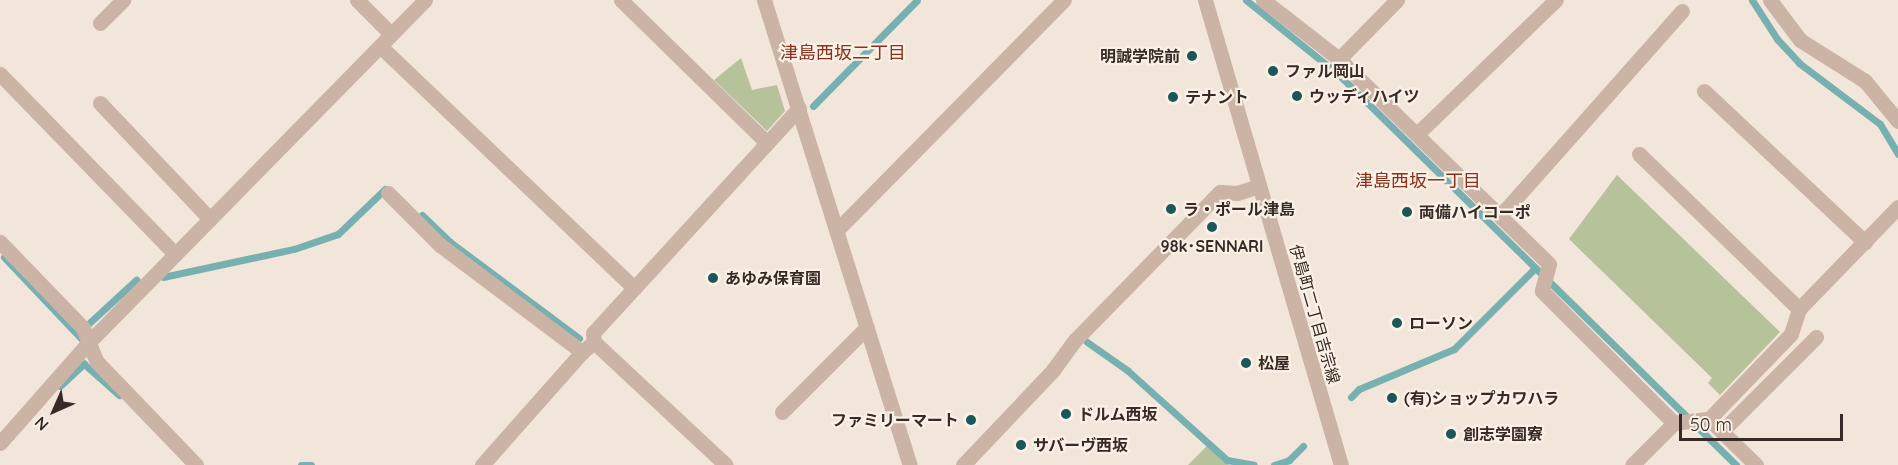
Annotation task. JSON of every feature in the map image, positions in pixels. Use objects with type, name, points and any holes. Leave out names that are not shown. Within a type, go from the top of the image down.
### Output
[{"type":"street","points":[[100,23],[123,0]]},
{"type":"street","points":[[357,0],[391,34]]},
{"type":"street","points":[[0,444],[90,340],[425,0]]},
{"type":"street","points":[[621,0],[766,143]]},
{"type":"street","points":[[764,0],[910,465]]},
{"type":"street","points":[[837,230],[1064,0]]},
{"type":"street","name":"伊島町二丁目吉宗線","points":[[1205,0],[1341,465]]},
{"type":"street","points":[[1263,0],[1339,59],[1549,264],[1542,291],[1678,423]]},
{"type":"street","points":[[1339,59],[1397,0]]},
{"type":"street","points":[[1417,134],[1556,0]]},
{"type":"street","points":[[1770,0],[1800,40],[1865,81],[1898,121]]},
{"type":"street","points":[[1500,216],[1682,11]]},
{"type":"street","points":[[380,46],[634,288]]},
{"type":"street","points":[[0,74],[175,254]]},
{"type":"street","points":[[1704,91],[1865,242]]},
{"type":"street","points":[[100,103],[210,219]]},
{"type":"street","points":[[482,465],[588,347],[593,333],[799,108]]},
{"type":"street","points":[[1639,154],[1799,309]]},
{"type":"street","points":[[963,465],[1053,370],[1075,340],[1220,192],[1238,193],[1259,186]]},
{"type":"street","points":[[388,193],[440,245],[588,347],[726,465]]},
{"type":"street","points":[[1632,465],[1678,423],[1705,419],[1791,334],[1799,309],[1898,207]]},
{"type":"street","points":[[1,246],[83,328],[90,340],[97,362],[196,465]]},
{"type":"street","points":[[782,412],[867,327]]},
{"type":"street","points":[[1722,431],[1816,337]]},
{"type":"street","points":[[1705,419],[1722,431],[1756,465]]},
{"type":"green space","points":[[741,58],[752,90],[777,85],[785,111],[767,131],[714,80]]},
{"type":"green space","points":[[1617,175],[1780,332],[1720,395],[1708,383],[1712,378],[1569,239]]},
{"type":"green space","points":[[1208,445],[1228,465],[1188,465]]},
{"type":"waterway","points":[[813,106],[917,0]]},
{"type":"waterway","points":[[1246,0],[1338,74],[1736,465]]},
{"type":"waterway","points":[[1752,0],[1777,39],[1799,63],[1880,124],[1898,154]]},
{"type":"waterway","points":[[163,277],[294,249],[338,234],[385,189]]},
{"type":"waterway","points":[[422,215],[450,242],[579,338]]},
{"type":"waterway","points":[[4,257],[81,338]]},
{"type":"waterway","points":[[1351,397],[1359,389],[1454,349],[1535,268]]},
{"type":"waterway","points":[[87,325],[136,280]]},
{"type":"waterway","points":[[1087,342],[1127,370],[1227,460],[1254,465]]},
{"type":"waterway","points":[[60,386],[84,364],[119,395]]},
{"type":"waterway","points":[[1274,465],[1289,460],[1303,446]]},
{"type":"waterway","points":[[301,465],[311,465]]},
{"type":"place","name":"明誠学院前","points":[[1192,56]]},
{"type":"place","name":"ファル岡山","points":[[1273,71]]},
{"type":"place","name":"ウッディハイツ","points":[[1297,96]]},
{"type":"place","name":"テナント","points":[[1173,97]]},
{"type":"place","name":"ラ・ポール津島","points":[[1171,209]]},
{"type":"place","name":"両備ハイコーポ","points":[[1407,212]]},
{"type":"place","name":"98k･SENNARI","points":[[1212,227]]},
{"type":"place","name":"あゆみ保育園","points":[[713,278]]},
{"type":"place","name":"ローソン","points":[[1397,323]]},
{"type":"place","name":"松屋","points":[[1246,363]]},
{"type":"place","name":"(有)ショップカワハラ","points":[[1392,398]]},
{"type":"place","name":"ドルム西坂","points":[[1066,414]]},
{"type":"place","name":"ファミリーマート","points":[[971,420]]},
{"type":"place","name":"創志学園寮","points":[[1451,434]]},
{"type":"place","name":"サバーヴ西坂","points":[[1021,445]]},
{"type":"district","name":"津島西坂二丁目","points":[[843,53]]},
{"type":"district","name":"津島西坂一丁目","points":[[1418,181]]}]
